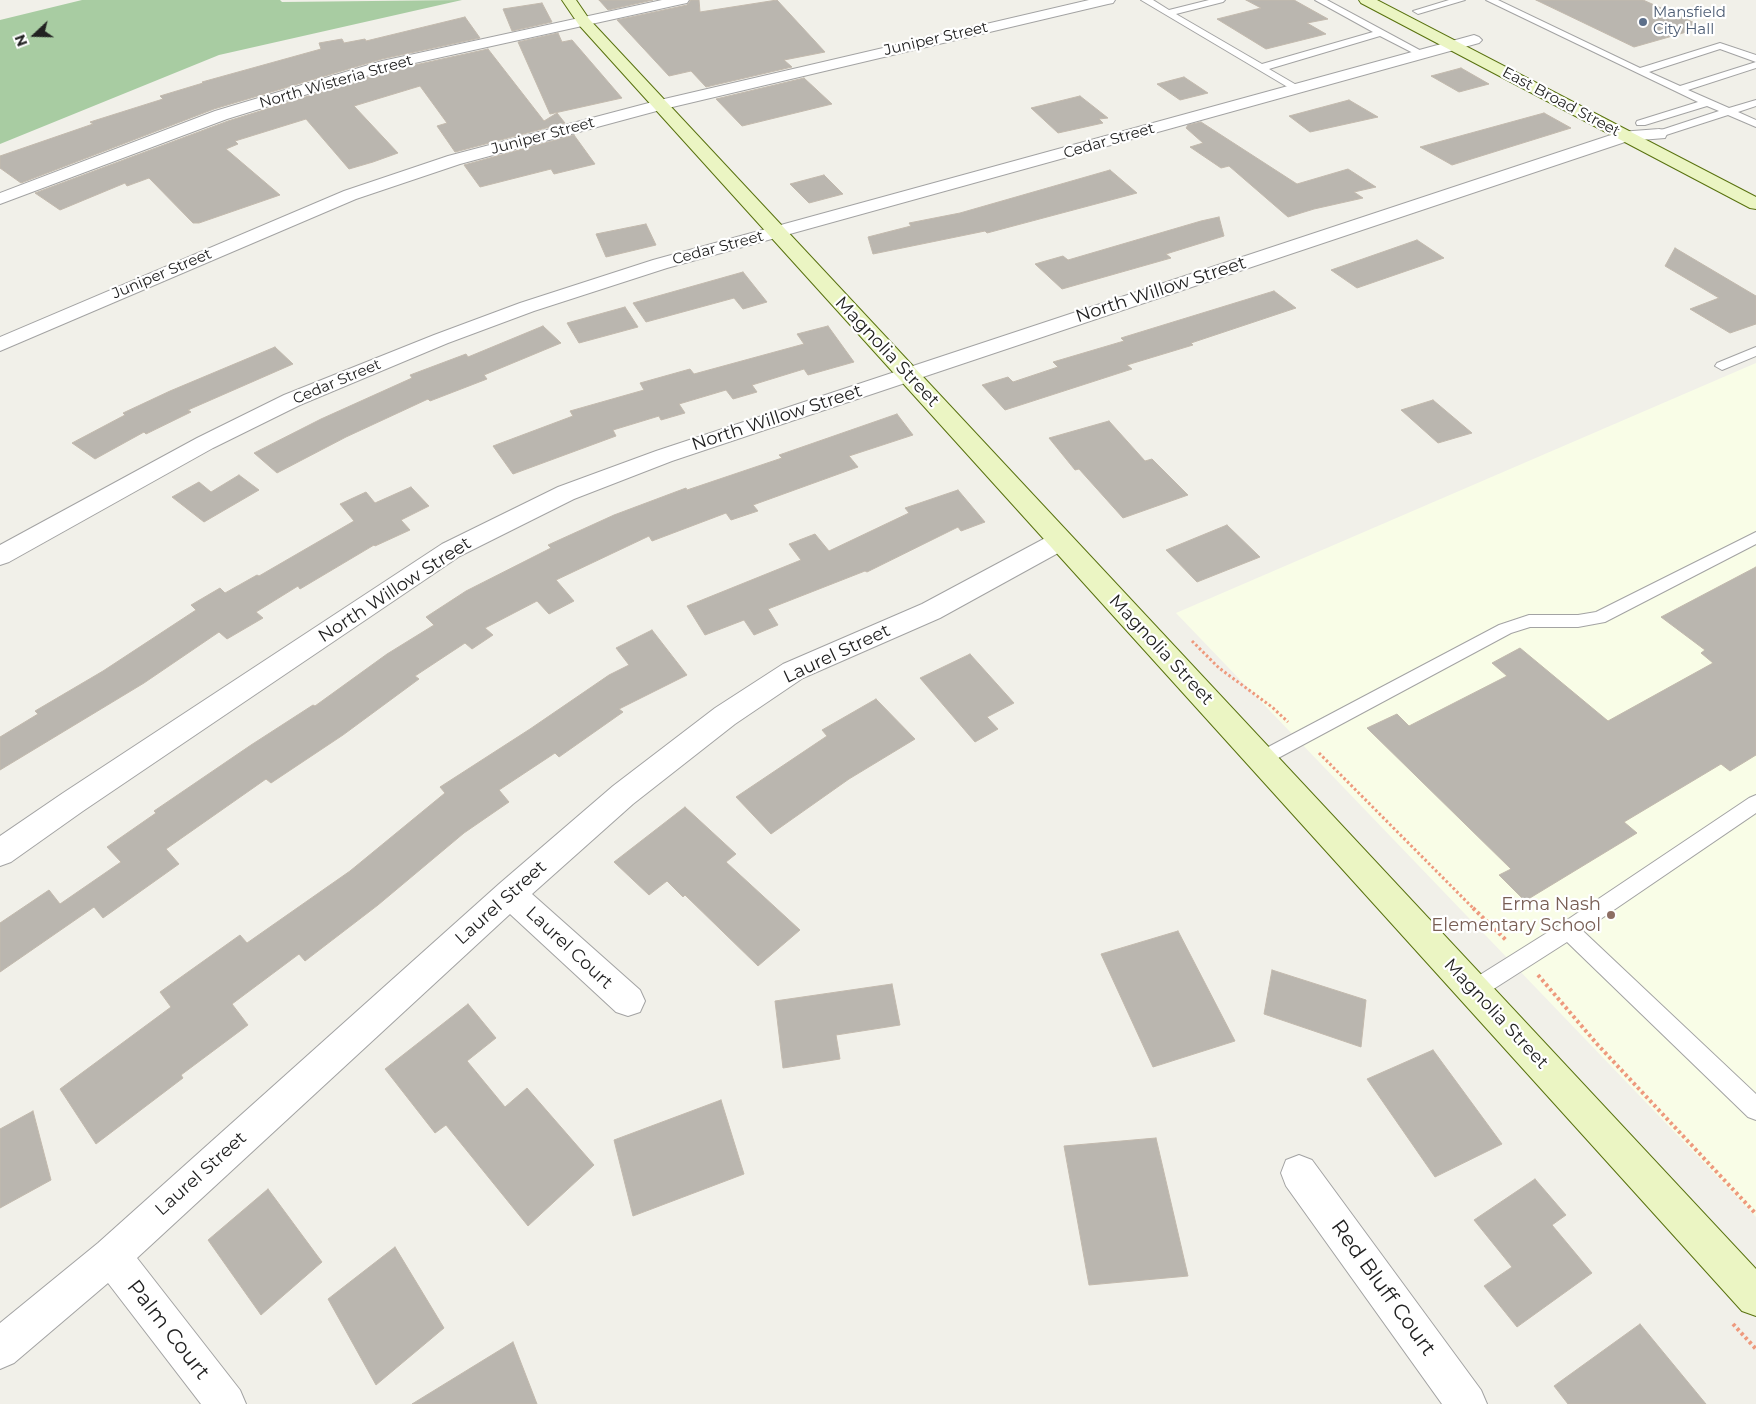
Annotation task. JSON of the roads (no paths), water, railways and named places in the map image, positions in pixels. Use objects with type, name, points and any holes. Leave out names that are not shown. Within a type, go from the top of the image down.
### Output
[{"type":"street","name":"Magnolia Street","points":[[569,0],[584,22],[1756,1297]]},
{"type":"street","name":"North Wisteria Street","points":[[0,199],[221,115],[388,64],[682,0]]},
{"type":"street","name":"Juniper Street","points":[[0,345],[350,195],[454,160],[660,105],[1108,0]]},
{"type":"street","name":"East Broad Street","points":[[1366,0],[1498,52]]},
{"type":"street","points":[[1397,0],[1441,22]]},
{"type":"street","name":"East Broad Street","points":[[1462,39],[1630,125],[1756,204]]},
{"type":"street","name":"Cedar Street","points":[[0,556],[205,443],[292,400],[527,306],[660,264],[1422,54],[1462,39]]},
{"type":"street","name":"North Willow Street","points":[[0,853],[73,802],[451,550],[566,493],[664,456],[908,375],[1630,125],[1659,134]]},
{"type":"street","points":[[1659,134],[1682,146]]},
{"type":"street","name":"Laurel Street","points":[[0,1349],[111,1256],[510,894],[623,795],[725,716],[786,676],[931,611],[1060,541]]},
{"type":"street","name":"Laurel Court","points":[[510,894],[628,1002]]},
{"type":"street","name":"Red Bluff Court","points":[[1299,1173],[1467,1404]]},
{"type":"street","name":"Palm Court","points":[[111,1256],[226,1404]]},
{"type":"lane","points":[[1146,0],[1296,89]]},
{"type":"lane","points":[[1168,13],[1220,0]]},
{"type":"lane","points":[[1320,0],[1422,54]]},
{"type":"lane","points":[[1418,11],[1460,0]]},
{"type":"lane","points":[[1491,0],[1756,124]]},
{"type":"lane","points":[[1261,68],[1381,33]]},
{"type":"lane","points":[[1640,71],[1720,46],[1756,59]]},
{"type":"lane","points":[[1680,89],[1756,66]]},
{"type":"lane","points":[[1630,125],[1708,102]]},
{"type":"lane","points":[[1659,134],[1756,103]]},
{"type":"lane","points":[[1722,366],[1756,350]]},
{"type":"lane","points":[[1261,759],[1505,629],[1529,621],[1578,621],[1599,618],[1756,537]]},
{"type":"lane","points":[[1474,990],[1568,930],[1756,803]]},
{"type":"lane","points":[[1568,930],[1756,1109]]},
{"type":"place","name":"Mansfield City Hall","points":[[1643,22]]},
{"type":"place","name":"Erma Nash Elementary School","points":[[1611,915]]}]
